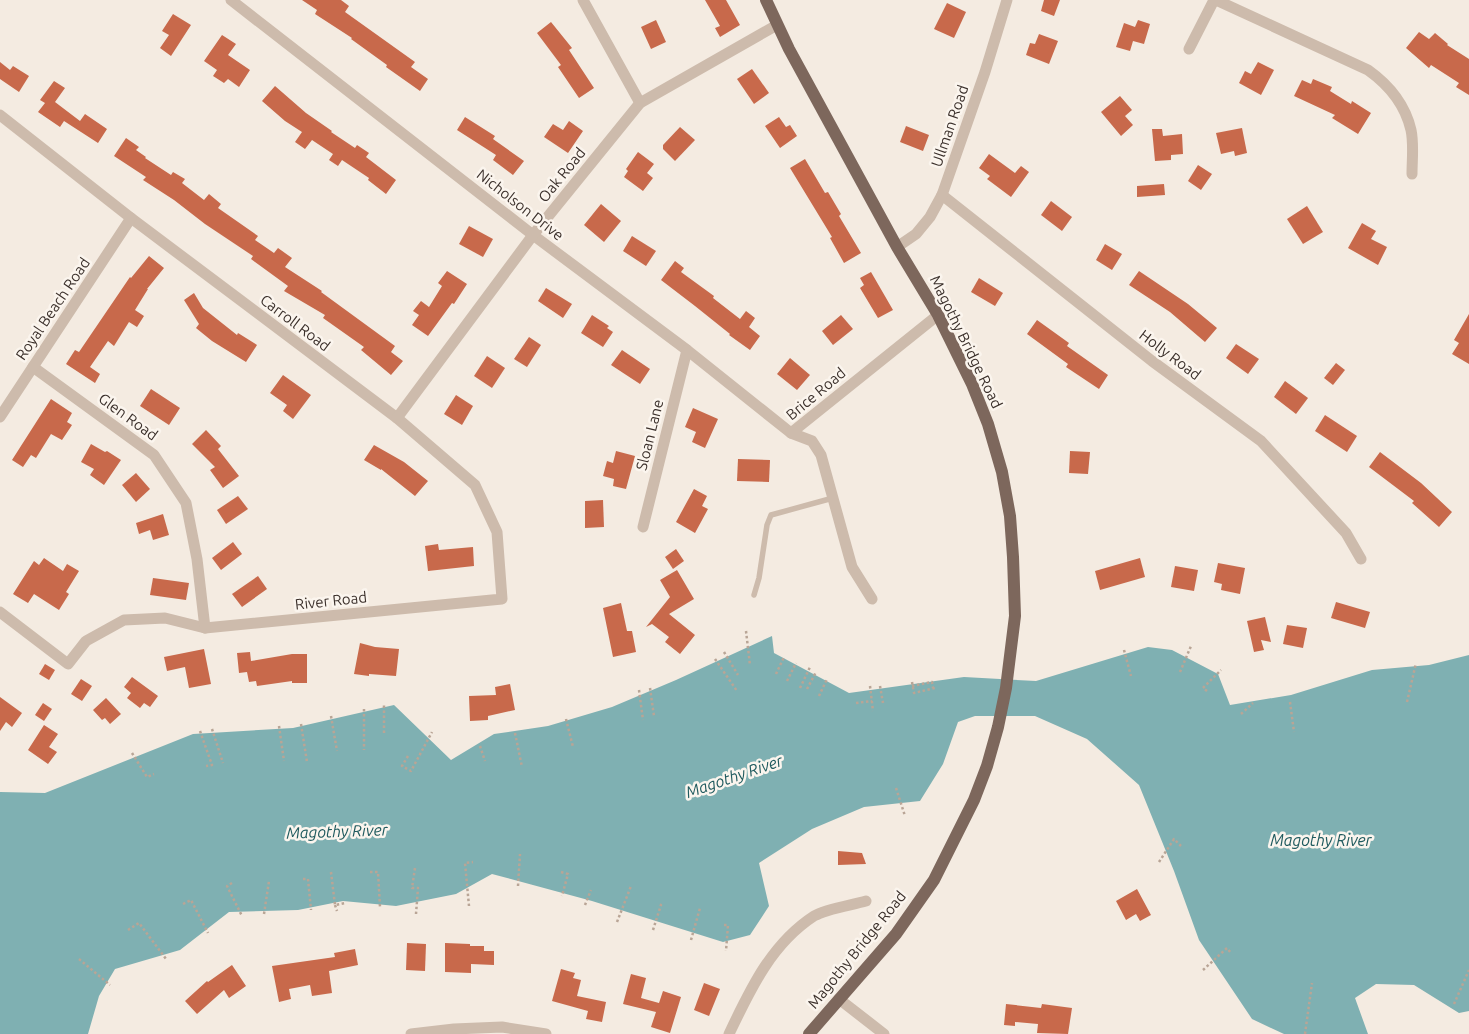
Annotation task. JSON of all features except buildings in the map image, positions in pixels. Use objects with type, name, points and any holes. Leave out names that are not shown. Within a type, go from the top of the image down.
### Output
[{"type":"main road","name":"Magothy Bridge Road","points":[[766,0],[777,25],[897,246],[938,315],[972,384],[988,424],[1002,472],[1010,516],[1013,557],[1015,616],[1010,659],[998,727],[987,766],[974,800],[934,880],[896,934],[809,1034]]},
{"type":"street","name":"Nicholson Drive","points":[[230,0],[533,235],[687,350],[791,432]]},
{"type":"street","points":[[583,0],[640,103]]},
{"type":"street","name":"Ullman Road","points":[[897,246],[916,234],[930,217],[942,195],[986,72],[1007,0]]},
{"type":"street","points":[[1189,49],[1215,0],[1368,70],[1385,82],[1403,108],[1411,131],[1412,174]]},
{"type":"street","name":"Oak Road","points":[[397,418],[533,235],[640,103],[777,25]]},
{"type":"street","name":"Carroll Road","points":[[0,115],[131,218],[397,418],[475,485],[497,532],[502,599]]},
{"type":"street","name":"Holly Road","points":[[942,195],[1152,361],[1261,441],[1346,533],[1361,559]]},
{"type":"street","name":"Royal Beach Road","points":[[0,417],[131,218]]},
{"type":"street","name":"Brice Road","points":[[872,599],[852,567],[821,454],[812,441],[791,432],[938,315]]},
{"type":"street","name":"Sloan Lane","points":[[643,527],[687,350]]},
{"type":"street","name":"Glen Road","points":[[33,367],[154,454],[186,503],[197,558],[205,628]]},
{"type":"street","name":"River Road","points":[[0,612],[68,664],[86,641],[124,620],[164,618],[205,628],[502,599]]},
{"type":"street","points":[[728,1034],[764,965],[786,938],[815,915],[866,901]]},
{"type":"street","points":[[839,1000],[884,1034]]},
{"type":"street","points":[[411,1034],[454,1029],[502,1027],[546,1034]]},
{"type":"lane","points":[[754,595],[759,578],[766,525],[771,515],[833,498]]},
{"type":"path","points":[[746,631],[750,665]]},
{"type":"path","points":[[1180,672],[1191,646]]},
{"type":"path","points":[[1124,650],[1131,676]]},
{"type":"path","points":[[724,652],[738,675]]},
{"type":"path","points":[[776,674],[784,657]]},
{"type":"path","points":[[715,659],[737,691]]},
{"type":"path","points":[[787,681],[796,663]]},
{"type":"path","points":[[1407,702],[1416,663]]},
{"type":"path","points":[[800,688],[810,667]]},
{"type":"path","points":[[1206,691],[1203,688],[1221,670]]},
{"type":"path","points":[[807,689],[816,672]]},
{"type":"path","points":[[819,696],[827,679]]},
{"type":"path","points":[[932,682],[934,689],[914,693],[912,684],[932,682]]},
{"type":"path","points":[[870,686],[873,710]]},
{"type":"path","points":[[880,686],[884,703]]},
{"type":"path","points":[[650,688],[654,716]]},
{"type":"path","points":[[639,690],[643,720]]},
{"type":"path","points":[[856,702],[872,701]]},
{"type":"path","points":[[1242,714],[1253,702]]},
{"type":"path","points":[[1290,702],[1294,732]]},
{"type":"path","points":[[384,703],[384,734]]},
{"type":"path","points":[[364,709],[364,750]]},
{"type":"path","points":[[331,716],[336,752]]},
{"type":"path","points":[[566,719],[573,746]]},
{"type":"path","points":[[301,724],[307,762]]},
{"type":"path","points":[[279,726],[284,761]]},
{"type":"path","points":[[212,729],[223,763]]},
{"type":"path","points":[[200,731],[212,765],[206,766]]},
{"type":"path","points":[[408,756],[402,766],[411,771],[432,732]]},
{"type":"path","points":[[515,733],[522,767]]},
{"type":"path","points":[[480,746],[485,762]]},
{"type":"path","points":[[132,753],[147,777],[154,774]]},
{"type":"path","points":[[896,788],[905,816]]},
{"type":"path","points":[[1159,862],[1174,839],[1182,846]]},
{"type":"path","points":[[518,886],[520,854]]},
{"type":"path","points":[[469,906],[465,863],[473,862]]},
{"type":"path","points":[[415,868],[412,888],[418,888],[416,914]]},
{"type":"path","points":[[331,872],[336,911]]},
{"type":"path","points":[[370,872],[378,872],[380,908]]},
{"type":"path","points":[[561,872],[568,874],[562,896]]},
{"type":"path","points":[[303,879],[308,878],[311,910]]},
{"type":"path","points":[[264,914],[269,881]]},
{"type":"path","points":[[232,883],[227,886],[242,916]]},
{"type":"path","points":[[617,922],[631,886]]},
{"type":"path","points":[[585,905],[591,890]]},
{"type":"path","points":[[184,904],[191,900],[208,933]]},
{"type":"path","points":[[335,906],[345,903]]},
{"type":"path","points":[[653,930],[661,905],[658,903]]},
{"type":"path","points":[[691,940],[700,908]]},
{"type":"path","points":[[128,930],[139,923],[166,959]]},
{"type":"path","points":[[724,926],[728,926],[726,951]]},
{"type":"path","points":[[1203,970],[1227,948],[1231,953]]},
{"type":"path","points":[[79,959],[110,985]]},
{"type":"path","points":[[1454,1004],[1469,970]]},
{"type":"path","points":[[1305,1034],[1312,983]]},
{"type":"water","name":"Magothy River","points":[[772,636],[774,653],[849,693],[964,677],[1036,681],[1148,647],[1172,650],[1218,674],[1230,705],[1291,695],[1372,670],[1429,665],[1469,655],[1469,1011],[1459,1013],[1414,985],[1376,984],[1355,998],[1368,1034],[1284,1034],[1252,1019],[1199,940],[1174,871],[1139,785],[1087,739],[1035,716],[975,716],[958,722],[943,764],[920,801],[864,807],[812,829],[759,863],[769,906],[750,935],[723,942],[592,901],[492,874],[456,894],[396,906],[343,901],[298,910],[229,912],[180,950],[115,969],[99,996],[88,1034],[0,1034],[0,792],[45,793],[193,734],[293,728],[394,705],[451,760],[494,734],[548,726],[612,707]]}]
